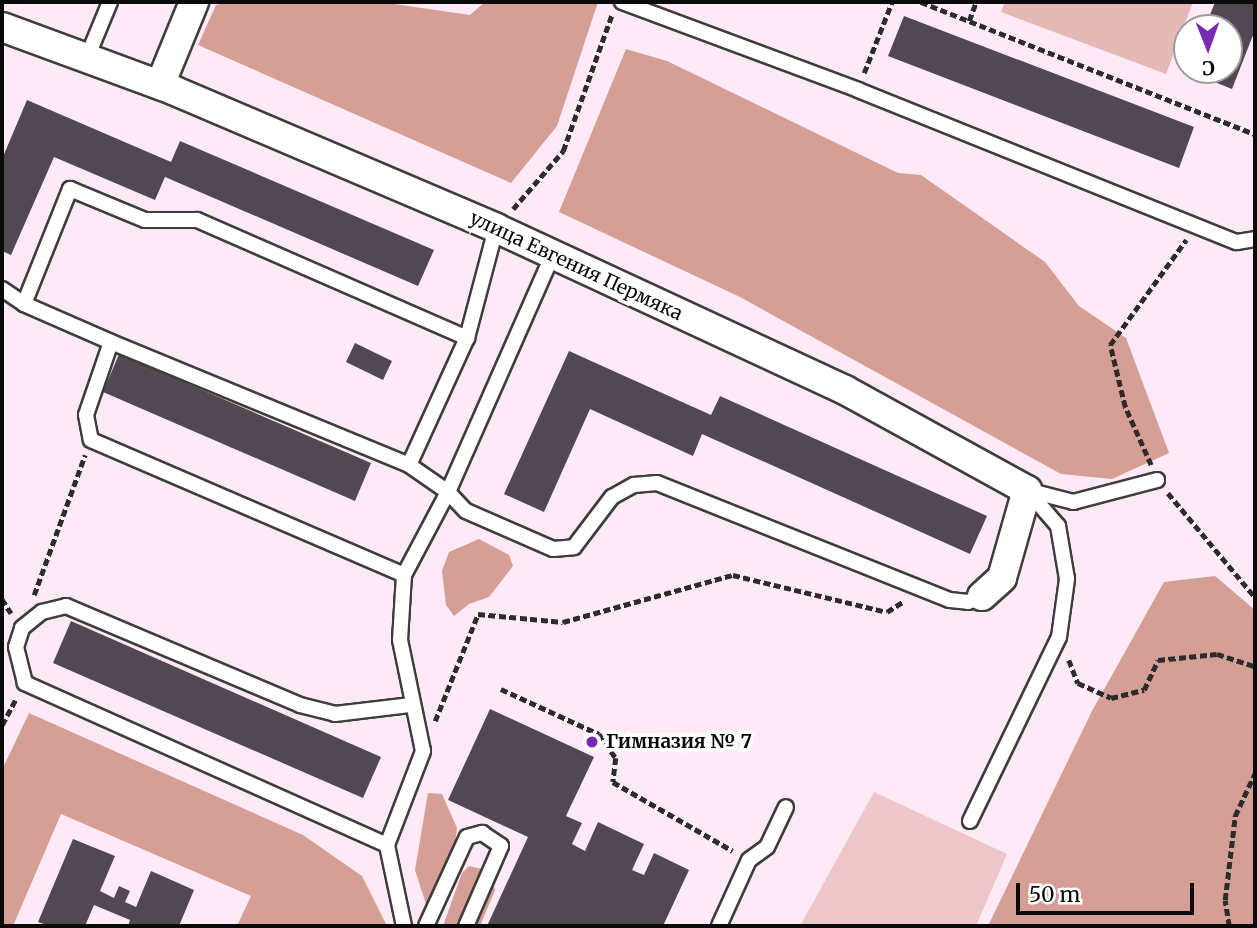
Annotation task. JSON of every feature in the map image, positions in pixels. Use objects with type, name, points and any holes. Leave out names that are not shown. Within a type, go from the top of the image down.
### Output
[{"type":"street","points":[[160,85],[194,2]]},
{"type":"street","name":"улица Евгения Пермяка","points":[[3,32],[160,85],[496,228],[845,390],[1027,490]]},
{"type":"street","points":[[982,596],[1002,578],[1027,490]]},
{"type":"lane","points":[[86,60],[110,2]]},
{"type":"lane","points":[[619,2],[858,90],[1237,242],[1255,239]]},
{"type":"lane","points":[[24,304],[70,189],[145,220],[197,220],[467,338]]},
{"type":"lane","points":[[409,465],[467,338],[496,228]]},
{"type":"lane","points":[[404,926],[387,845],[424,751],[411,705],[400,640],[404,575],[448,492],[553,254]]},
{"type":"lane","points":[[2,289],[24,304],[111,342],[409,465],[448,492],[466,511],[553,549],[574,547],[612,497],[634,485],[657,483],[950,600],[968,602],[982,596]]},
{"type":"lane","points":[[111,342],[86,415],[91,440],[404,575]]},
{"type":"lane","points":[[1027,490],[1073,502],[1157,480]]},
{"type":"lane","points":[[970,821],[1059,637],[1068,579],[1058,526],[1027,490]]},
{"type":"lane","points":[[387,845],[26,683],[16,647],[22,628],[42,612],[66,606],[300,705],[335,714],[411,705]]},
{"type":"lane","points":[[719,926],[749,860],[768,847],[786,807]]},
{"type":"lane","points":[[426,926],[467,837],[482,833],[501,846],[466,926]]},
{"type":"path","points":[[496,228],[563,151],[619,2]]},
{"type":"path","points":[[858,90],[892,2]]},
{"type":"path","points":[[921,2],[1255,134]]},
{"type":"path","points":[[970,21],[976,2]]},
{"type":"path","points":[[1196,226],[1110,345],[1125,407],[1157,480],[1255,597]]},
{"type":"path","points":[[22,628],[91,440]]},
{"type":"path","points":[[424,751],[478,614],[563,622],[733,575],[887,612],[923,589]]},
{"type":"path","points":[[1059,637],[1078,683],[1111,698],[1144,690],[1158,660],[1217,654],[1255,666]]},
{"type":"path","points":[[2,724],[26,683]]},
{"type":"path","points":[[501,689],[599,734],[616,758],[612,778],[618,786],[749,860]]},
{"type":"path","points":[[1229,926],[1225,901],[1235,816],[1255,773]]},
{"type":"shaded area","points":[[229,2],[380,2],[470,15],[485,2],[598,2],[557,126],[511,183],[198,45],[216,5]]},
{"type":"shaded area","points":[[1005,2],[1193,2],[1188,14],[1173,14],[1173,55],[1166,74],[1001,12]]},
{"type":"shaded area","points":[[626,49],[667,61],[898,173],[921,175],[1045,262],[1079,306],[1126,338],[1169,453],[1112,479],[1061,474],[740,297],[559,212]]},
{"type":"shaded area","points":[[479,539],[509,555],[513,566],[489,597],[469,604],[454,616],[446,605],[442,571],[449,552]]},
{"type":"shaded area","points":[[1215,576],[1255,610],[1255,926],[988,926],[1092,711],[1164,582]]},
{"type":"shaded area","points":[[29,713],[303,835],[362,876],[387,926],[237,926],[251,896],[61,814],[13,926],[2,926],[2,770]]},
{"type":"shaded area","points":[[874,792],[1007,854],[976,926],[800,926]]},
{"type":"shaded area","points":[[428,793],[442,794],[457,828],[453,860],[434,904],[426,904],[415,870]]},
{"type":"shaded area","points":[[469,866],[490,871],[495,890],[480,926],[443,926],[462,873]]},
{"type":"building","points":[[1215,2],[1255,2],[1255,30],[1243,61],[1243,14],[1210,14]]},
{"type":"building","points":[[904,16],[1194,127],[1179,168],[888,56]]},
{"type":"building","points":[[1220,84],[1234,84],[1232,89]]},
{"type":"building","points":[[27,100],[171,162],[180,141],[434,250],[418,286],[165,177],[155,200],[54,157],[11,255],[2,251],[2,159]]},
{"type":"building","points":[[355,343],[392,361],[383,380],[346,362]]},
{"type":"building","points":[[569,351],[711,415],[720,396],[987,516],[970,554],[702,434],[693,456],[590,409],[544,512],[504,494]]},
{"type":"building","points":[[119,354],[371,463],[355,501],[103,392]]},
{"type":"building","points":[[71,621],[381,757],[363,798],[53,663]]},
{"type":"building","points":[[490,709],[594,757],[566,816],[582,823],[572,844],[585,851],[598,822],[644,844],[632,870],[644,875],[654,853],[689,870],[663,926],[487,926],[528,837],[448,800]]},
{"type":"building","points":[[73,839],[115,856],[100,891],[114,898],[119,886],[130,891],[125,902],[136,907],[151,871],[194,890],[179,926],[128,926],[130,920],[94,905],[85,926],[49,926],[38,922]]},
{"type":"place","name":"Гимназия № 7","points":[[592,742]]}]
